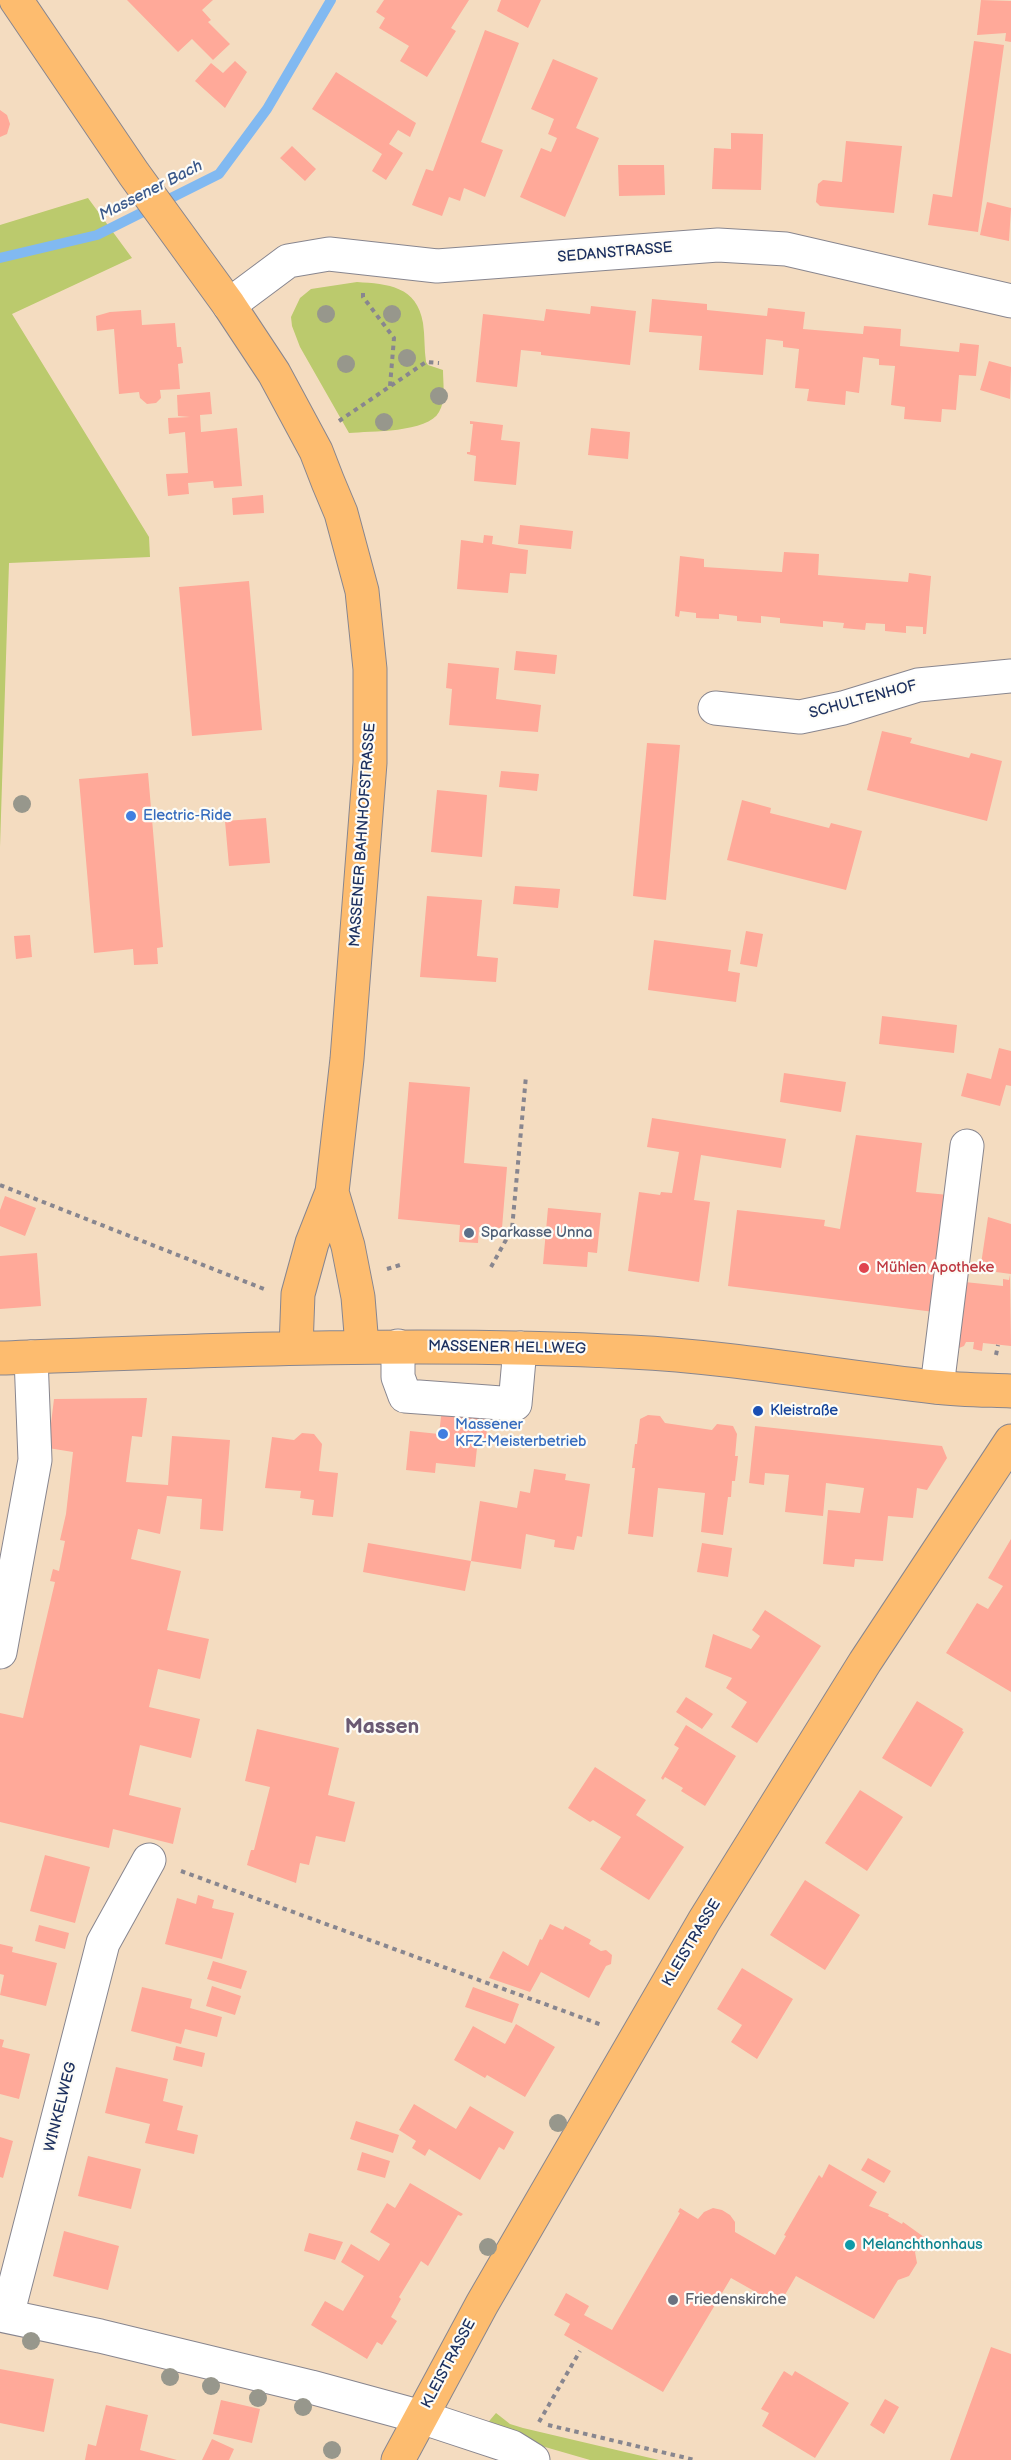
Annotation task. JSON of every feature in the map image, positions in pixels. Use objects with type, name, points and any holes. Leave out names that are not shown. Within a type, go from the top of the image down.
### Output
[{"type":"main road","name":"MASSENER BAHNHOFSTRASSE","points":[[16,0],[134,174],[229,305],[274,373],[318,456],[341,513],[362,591],[370,669],[370,770],[347,1059],[333,1192],[312,1243],[298,1294],[296,1348]]},
{"type":"main road","name":"MASSENER BAHNHOFSTRASSE","points":[[333,1192],[348,1246],[358,1297],[362,1346]]},
{"type":"main road","name":"MASSENER HELLWEG","points":[[16,1357],[362,1346],[520,1348],[633,1352],[734,1361],[937,1388],[1011,1391]]},
{"type":"main road","name":"KLEISTRASSE","points":[[404,2459],[421,2417],[482,2304],[704,1921],[865,1662],[1011,1441]]},
{"type":"street","name":"SEDANSTRASSE","points":[[229,305],[288,261],[329,254],[437,266],[718,244],[786,249],[1011,301]]},
{"type":"street","name":"SCHULTENHOF","points":[[715,708],[800,717],[843,708],[918,685],[1011,676]]},
{"type":"street","points":[[937,1388],[968,1146]]},
{"type":"street","points":[[398,1346],[398,1377],[405,1396],[515,1404],[520,1348]]},
{"type":"street","points":[[0,1652],[35,1460],[16,1357]]},
{"type":"street","name":"WINKELWEG","points":[[149,1860],[103,1943],[4,2316],[311,2387],[421,2417],[512,2447],[533,2460]]},
{"type":"path","points":[[364,287],[363,297],[394,338],[390,387]]},
{"type":"path","points":[[336,424],[426,362],[439,363]]},
{"type":"path","points":[[491,1267],[512,1229],[526,1076]]},
{"type":"path","points":[[0,1185],[264,1289]]},
{"type":"path","points":[[996,1355],[998,1345]]},
{"type":"path","points":[[149,1860],[602,2025]]},
{"type":"path","points":[[539,2423],[580,2351]]},
{"type":"path","points":[[533,2421],[695,2460]]},
{"type":"green space","points":[[88,198],[132,258],[12,314],[149,537],[150,557],[9,563],[0,847],[0,225]]},
{"type":"green space","points":[[357,282],[390,286],[408,294],[415,301],[424,328],[426,362],[428,365],[443,370],[443,403],[433,419],[398,430],[349,433],[300,347],[291,317],[300,298],[311,289]]},
{"type":"green space","points":[[496,2413],[510,2424],[523,2428],[659,2460],[590,2460],[514,2438],[485,2426]]},
{"type":"building","points":[[127,0],[213,0],[202,10],[211,20],[208,22],[230,44],[213,60],[192,39],[178,52]]},
{"type":"building","points":[[384,0],[469,0],[451,28],[456,31],[427,77],[400,61],[409,46],[379,28],[385,18],[376,12]]},
{"type":"building","points":[[501,0],[541,0],[528,28],[497,11]]},
{"type":"building","points":[[981,0],[1011,1],[1011,42],[1005,41],[1006,33],[977,35]]},
{"type":"building","points":[[485,30],[519,43],[481,142],[503,150],[485,197],[464,188],[460,201],[449,197],[442,216],[412,205],[426,169],[433,171]]},
{"type":"building","points":[[974,41],[1004,45],[978,232],[928,225],[933,194],[952,197]]},
{"type":"building","points":[[553,59],[598,78],[576,128],[599,138],[565,217],[520,197],[541,148],[551,152],[557,138],[548,134],[554,119],[531,109]]},
{"type":"building","points":[[235,61],[247,72],[225,108],[195,81],[211,63],[223,73]]},
{"type":"building","points":[[336,72],[416,123],[410,137],[398,130],[389,144],[403,153],[386,180],[372,171],[382,154],[312,109]]},
{"type":"building","points":[[0,110],[7,115],[10,124],[7,134],[0,137]]},
{"type":"building","points":[[731,133],[763,134],[761,190],[712,189],[714,148],[731,149]]},
{"type":"building","points":[[846,141],[902,146],[894,213],[820,206],[816,202],[818,184],[823,180],[842,182]]},
{"type":"building","points":[[292,146],[316,169],[305,181],[280,158]]},
{"type":"building","points":[[618,165],[664,165],[665,195],[619,196]]},
{"type":"building","points":[[987,202],[1011,208],[1009,241],[980,235]]},
{"type":"building","points":[[652,299],[707,304],[707,310],[767,316],[768,308],[805,312],[803,329],[863,334],[864,326],[901,329],[900,346],[959,352],[960,343],[979,345],[976,376],[959,375],[956,410],[942,409],[941,422],[904,419],[905,407],[891,405],[895,366],[879,365],[879,359],[863,357],[859,393],[846,391],[845,405],[807,401],[809,389],[795,388],[799,349],[783,347],[783,341],[766,339],[763,375],[699,370],[702,336],[649,332]]},
{"type":"building","points":[[591,306],[636,311],[630,365],[541,355],[541,352],[521,350],[517,387],[476,382],[483,314],[544,321],[546,309],[590,314]]},
{"type":"building","points":[[141,310],[142,325],[175,323],[177,347],[181,347],[183,363],[178,364],[180,389],[160,390],[161,398],[156,403],[147,404],[140,398],[139,392],[119,394],[114,329],[97,331],[96,316],[110,312]]},
{"type":"building","points":[[989,361],[1011,367],[1010,399],[980,390]]},
{"type":"building","points":[[210,392],[212,414],[200,415],[201,432],[237,428],[242,486],[214,488],[213,481],[188,483],[189,494],[168,496],[166,474],[188,473],[185,432],[169,434],[168,418],[190,417],[178,416],[177,395]]},
{"type":"building","points":[[470,421],[503,425],[501,440],[520,442],[516,485],[474,481],[476,456],[467,454],[470,452],[473,424],[470,424]]},
{"type":"building","points":[[591,428],[630,432],[628,459],[588,455]]},
{"type":"building","points":[[263,495],[264,513],[233,515],[232,498]]},
{"type":"building","points":[[520,525],[573,531],[571,549],[518,544]]},
{"type":"building","points":[[484,535],[493,536],[492,544],[528,550],[526,574],[510,573],[508,593],[457,589],[461,540],[483,543]]},
{"type":"building","points":[[784,552],[819,554],[818,575],[908,582],[909,573],[931,576],[926,634],[923,634],[923,627],[906,626],[906,633],[885,631],[885,624],[866,623],[865,630],[843,628],[844,623],[823,621],[823,627],[780,623],[780,618],[761,616],[761,623],[737,621],[737,616],[719,614],[719,619],[696,618],[696,613],[680,611],[679,617],[675,616],[680,556],[704,559],[704,567],[782,572]]},
{"type":"building","points":[[249,581],[262,730],[192,736],[179,587]]},
{"type":"building","points":[[516,651],[557,655],[555,674],[514,670]]},
{"type":"building","points":[[448,663],[499,668],[496,699],[541,705],[538,732],[449,725],[452,689],[446,688]]},
{"type":"building","points":[[882,731],[912,738],[910,743],[969,758],[971,753],[1002,761],[987,821],[867,790]]},
{"type":"building","points":[[647,743],[680,745],[666,900],[633,896]]},
{"type":"building","points":[[501,771],[539,774],[537,791],[499,787]]},
{"type":"building","points":[[148,773],[163,947],[157,948],[158,964],[134,965],[133,949],[94,953],[79,779]]},
{"type":"building","points":[[437,790],[487,795],[482,857],[431,852]]},
{"type":"building","points":[[742,800],[771,808],[770,813],[829,828],[831,823],[862,831],[846,890],[727,860]]},
{"type":"building","points":[[266,818],[270,863],[229,866],[225,821]]},
{"type":"building","points":[[515,886],[560,889],[558,908],[513,904]]},
{"type":"building","points":[[427,896],[482,900],[477,956],[498,958],[496,982],[420,977]]},
{"type":"building","points":[[746,931],[763,934],[757,967],[740,964]]},
{"type":"building","points":[[30,935],[32,957],[16,959],[14,936]]},
{"type":"building","points":[[654,940],[731,950],[728,971],[740,973],[736,1002],[648,990]]},
{"type":"building","points":[[882,1016],[957,1025],[954,1053],[879,1044]]},
{"type":"building","points":[[999,1048],[1011,1051],[1011,1086],[1006,1085],[1000,1106],[961,1096],[967,1073],[991,1079]]},
{"type":"building","points":[[784,1073],[846,1082],[841,1112],[780,1102]]},
{"type":"building","points":[[409,1082],[470,1087],[464,1163],[507,1167],[502,1228],[479,1227],[478,1243],[459,1242],[460,1225],[398,1219]]},
{"type":"building","points":[[652,1118],[786,1139],[781,1168],[701,1155],[694,1200],[710,1202],[699,1282],[628,1271],[639,1192],[660,1195],[661,1192],[672,1193],[679,1152],[647,1147]]},
{"type":"building","points":[[856,1135],[922,1143],[916,1192],[949,1195],[934,1312],[728,1286],[737,1210],[825,1220],[824,1226],[840,1229]]},
{"type":"building","points":[[5,1196],[36,1208],[25,1236],[0,1226],[0,1210]]},
{"type":"building","points":[[548,1208],[601,1213],[597,1253],[588,1252],[587,1267],[543,1264]]},
{"type":"building","points":[[988,1217],[1011,1224],[1011,1274],[996,1272],[997,1268],[981,1264]]},
{"type":"building","points":[[37,1253],[41,1306],[0,1309],[0,1256]]},
{"type":"building","points":[[1010,1275],[1011,1346],[983,1343],[982,1351],[973,1349],[974,1342],[966,1342],[959,1348],[953,1344],[955,1281],[1003,1286],[1003,1279],[1009,1280]]},
{"type":"building","points":[[445,1383],[492,1388],[486,1438],[478,1438],[475,1467],[436,1463],[435,1473],[406,1470],[410,1431],[439,1434]]},
{"type":"building","points":[[147,1398],[142,1437],[132,1436],[126,1482],[168,1485],[172,1436],[230,1440],[223,1531],[200,1529],[202,1499],[167,1496],[160,1534],[138,1529],[131,1559],[181,1571],[167,1630],[209,1639],[200,1679],[158,1669],[149,1707],[200,1719],[191,1758],[140,1745],[129,1795],[181,1808],[173,1844],[113,1829],[109,1848],[0,1822],[0,1713],[23,1718],[55,1582],[50,1581],[53,1569],[59,1571],[65,1541],[60,1540],[66,1514],[73,1452],[48,1448],[54,1399]]},
{"type":"building","points":[[648,1415],[660,1416],[665,1423],[712,1430],[717,1424],[733,1426],[737,1434],[735,1456],[738,1456],[735,1481],[732,1481],[731,1497],[728,1497],[723,1535],[701,1532],[705,1493],[658,1488],[653,1537],[628,1534],[635,1468],[632,1468],[635,1444],[637,1444],[640,1419]]},
{"type":"building","points":[[755,1426],[942,1446],[947,1458],[927,1490],[917,1488],[913,1518],[888,1516],[883,1561],[855,1559],[854,1567],[823,1564],[828,1510],[860,1513],[864,1488],[826,1483],[823,1516],[785,1512],[789,1475],[765,1473],[764,1485],[749,1483]]},
{"type":"building","points":[[302,1433],[314,1434],[322,1444],[319,1471],[338,1473],[333,1517],[312,1515],[314,1500],[300,1498],[301,1491],[265,1488],[272,1437],[294,1440]]},
{"type":"building","points":[[534,1469],[566,1474],[565,1480],[590,1484],[582,1537],[577,1536],[574,1550],[554,1547],[555,1540],[526,1534],[521,1569],[471,1561],[480,1501],[517,1508],[520,1491],[530,1493]]},
{"type":"building","points":[[1011,1539],[1011,1692],[946,1653],[977,1603],[988,1609],[1003,1586],[988,1578]]},
{"type":"building","points":[[368,1543],[471,1561],[465,1591],[363,1572]]},
{"type":"building","points":[[702,1543],[732,1548],[728,1577],[697,1572]]},
{"type":"building","points":[[765,1610],[821,1646],[757,1743],[731,1727],[747,1702],[726,1688],[732,1678],[705,1667],[713,1634],[751,1649],[760,1636],[752,1630]]},
{"type":"building","points":[[686,1697],[713,1714],[702,1729],[676,1712]]},
{"type":"building","points":[[917,1701],[963,1729],[964,1732],[931,1787],[882,1758]]},
{"type":"building","points":[[686,1725],[736,1756],[705,1806],[681,1791],[683,1788],[665,1777],[663,1780],[661,1778],[679,1748],[674,1745]]},
{"type":"building","points":[[257,1729],[339,1748],[328,1795],[355,1802],[345,1842],[316,1836],[309,1865],[300,1863],[296,1883],[247,1865],[251,1850],[254,1850],[270,1787],[245,1781]]},
{"type":"building","points":[[595,1767],[646,1800],[636,1815],[684,1847],[649,1900],[600,1869],[621,1837],[568,1808]]},
{"type":"building","points":[[860,1790],[903,1817],[867,1871],[825,1843]]},
{"type":"building","points":[[45,1855],[90,1867],[75,1923],[30,1911]]},
{"type":"building","points":[[805,1880],[860,1915],[825,1970],[770,1935]]},
{"type":"building","points":[[198,1895],[214,1900],[212,1908],[234,1913],[222,1959],[165,1944],[177,1898],[196,1904]]},
{"type":"building","points":[[550,1924],[563,1930],[565,1926],[591,1940],[589,1944],[601,1951],[606,1950],[612,1955],[611,1964],[606,1966],[589,1998],[541,1972],[530,1992],[489,1978],[503,1951],[528,1966],[540,1939],[542,1940]]},
{"type":"building","points":[[39,1925],[69,1933],[65,1949],[35,1941]]},
{"type":"building","points":[[0,1944],[13,1947],[12,1952],[57,1963],[46,2006],[0,1995],[4,1975],[0,1974]]},
{"type":"building","points":[[213,1961],[247,1971],[241,1989],[207,1979]]},
{"type":"building","points":[[742,1968],[793,1999],[757,2059],[731,2042],[742,2025],[717,2009]]},
{"type":"building","points":[[212,1986],[241,1996],[235,2015],[206,2006]]},
{"type":"building","points":[[142,1987],[192,1999],[190,2008],[222,2017],[217,2037],[185,2029],[181,2044],[131,2031]]},
{"type":"building","points":[[473,1987],[519,2004],[512,2023],[465,2007]]},
{"type":"building","points":[[516,2024],[555,2047],[525,2097],[487,2075],[485,2078],[454,2060],[473,2026],[505,2044]]},
{"type":"building","points":[[0,2039],[4,2040],[2,2047],[30,2054],[19,2099],[0,2094]]},
{"type":"building","points":[[176,2046],[205,2053],[202,2067],[173,2060]]},
{"type":"building","points":[[116,2067],[168,2079],[163,2101],[183,2106],[177,2130],[198,2135],[194,2154],[145,2143],[150,2124],[105,2113]]},
{"type":"building","points":[[414,2104],[456,2129],[470,2106],[514,2132],[504,2150],[499,2147],[480,2180],[429,2149],[425,2156],[412,2148],[416,2141],[399,2130]]},
{"type":"building","points":[[356,2121],[399,2135],[393,2153],[350,2139]]},
{"type":"building","points":[[0,2137],[13,2141],[3,2178],[0,2177]]},
{"type":"building","points":[[362,2152],[390,2161],[385,2178],[357,2170]]},
{"type":"building","points":[[88,2156],[141,2169],[131,2209],[78,2196]]},
{"type":"building","points":[[868,2158],[891,2171],[884,2183],[861,2170]]},
{"type":"building","points":[[829,2164],[877,2192],[869,2206],[889,2214],[888,2216],[902,2224],[903,2222],[924,2237],[915,2252],[917,2263],[909,2276],[898,2280],[874,2319],[796,2276],[779,2305],[731,2278],[663,2392],[564,2335],[570,2324],[554,2315],[566,2293],[589,2306],[584,2315],[612,2330],[680,2213],[678,2212],[680,2208],[698,2219],[704,2212],[713,2208],[722,2210],[735,2222],[735,2232],[775,2255],[819,2175],[822,2178]]},
{"type":"building","points":[[410,2183],[463,2214],[458,2215],[428,2266],[421,2261],[399,2297],[401,2299],[391,2317],[397,2321],[382,2345],[377,2342],[367,2359],[311,2325],[325,2301],[343,2311],[364,2276],[341,2262],[351,2244],[379,2261],[390,2244],[370,2232],[387,2203],[395,2208]]},
{"type":"building","points":[[64,2231],[119,2246],[108,2290],[53,2276]]},
{"type":"building","points":[[309,2233],[343,2242],[335,2260],[304,2251]]},
{"type":"building","points":[[991,2347],[1011,2354],[1011,2460],[950,2460]]},
{"type":"building","points":[[0,2369],[54,2379],[44,2432],[0,2423]]},
{"type":"building","points":[[784,2371],[792,2376],[795,2371],[849,2403],[815,2458],[762,2426],[769,2413],[761,2409]]},
{"type":"building","points":[[885,2399],[899,2407],[884,2434],[870,2425]]},
{"type":"building","points":[[221,2400],[260,2409],[252,2443],[213,2434]]},
{"type":"building","points":[[106,2405],[148,2415],[140,2450],[177,2460],[85,2460],[88,2444],[96,2446]]},
{"type":"building","points":[[212,2439],[234,2449],[229,2460],[202,2460]]},
{"type":"waterway","name":"Massener Bach","points":[[0,258],[97,235],[219,174],[267,109],[331,0]]},
{"type":"place","name":"Electric-Ride","points":[[131,816]]},
{"type":"place","name":"Sparkasse Unna","points":[[469,1233]]},
{"type":"place","name":"Mühlen Apotheke","points":[[864,1268]]},
{"type":"place","name":"Kleistraße","points":[[758,1411]]},
{"type":"place","name":"Massener KFZ-Meisterbetrieb","points":[[443,1434]]},
{"type":"place","name":"Melanchthonhaus","points":[[850,2245]]},
{"type":"place","name":"Friedenskirche","points":[[673,2300]]},
{"type":"district","name":"Massen","points":[[382,1728]]}]
